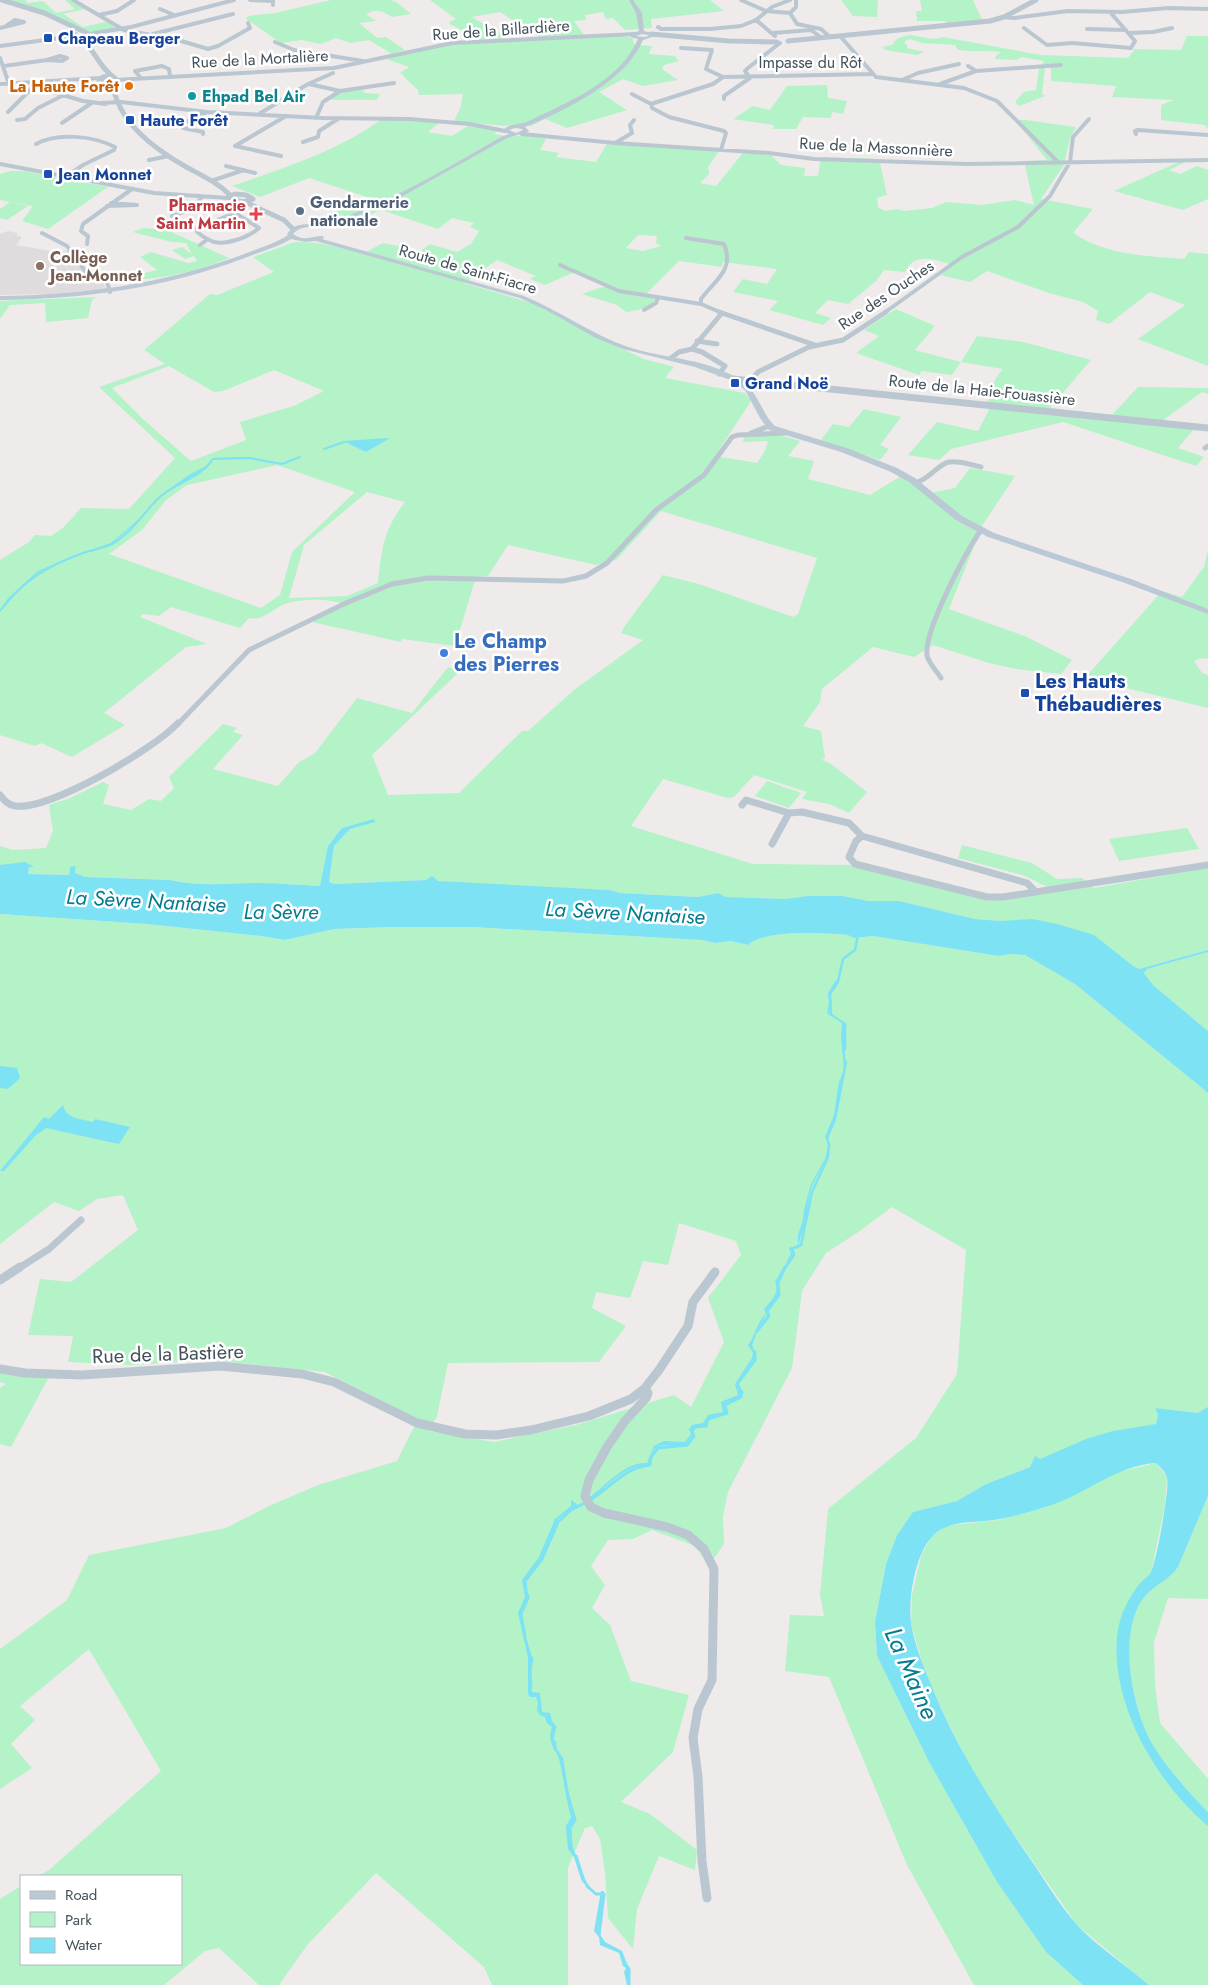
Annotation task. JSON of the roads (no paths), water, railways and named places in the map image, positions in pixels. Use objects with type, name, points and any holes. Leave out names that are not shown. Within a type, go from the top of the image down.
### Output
[{"type":"main road","points":[[631,0],[639,13],[642,32]]},
{"type":"main road","points":[[634,35],[642,32],[650,36]]},
{"type":"main road","points":[[634,35],[641,39],[650,36]]},
{"type":"main road","points":[[0,298],[47,298],[110,292],[166,281],[300,240],[316,239],[358,213],[399,195],[508,133],[523,130],[529,123],[615,75],[634,56],[641,39]]},
{"type":"main road","points":[[241,258],[292,233],[304,225],[316,226],[358,213]]},
{"type":"main road","name":"Route de Saint-Fiacre","points":[[316,226],[362,251]]},
{"type":"main road","points":[[292,233],[300,240]]},
{"type":"main road","name":"Route de Saint-Fiacre","points":[[316,239],[522,297],[618,345],[638,352],[671,358],[733,379],[749,391],[771,427]]},
{"type":"main road","points":[[771,427],[894,470],[915,483],[952,513],[981,530],[1128,581],[1208,612]]},
{"type":"street","points":[[2,0],[44,13],[86,34],[89,44]]},
{"type":"street","points":[[73,0],[122,29],[178,40],[208,49],[218,46],[250,28],[248,23]]},
{"type":"street","points":[[100,15],[117,11],[134,0]]},
{"type":"street","points":[[0,46],[122,29],[234,0]]},
{"type":"street","points":[[250,0],[273,1],[273,5]]},
{"type":"street","points":[[741,0],[766,11],[790,14],[798,24],[824,29],[829,32],[830,37]]},
{"type":"street","points":[[658,27],[661,29],[740,26],[756,20],[766,11],[790,0]]},
{"type":"street","points":[[790,14],[796,7],[796,0]]},
{"type":"street","points":[[650,36],[780,41],[787,43],[788,41],[974,24],[1004,17],[1036,0]]},
{"type":"street","points":[[1004,17],[1014,18],[1068,11],[1110,12],[1168,8],[1208,9]]},
{"type":"street","points":[[160,9],[174,16]]},
{"type":"street","points":[[1024,28],[1047,45],[1072,43],[1131,48],[1135,42],[1110,12]]},
{"type":"street","points":[[151,36],[233,14]]},
{"type":"street","points":[[756,20],[780,41]]},
{"type":"street","points":[[67,25],[77,36],[89,44],[96,53],[103,70],[113,79]]},
{"type":"street","points":[[0,28],[6,26]]},
{"type":"street","points":[[1087,29],[1153,32],[1172,28]]},
{"type":"street","points":[[773,33],[812,30],[822,38]]},
{"type":"street","name":"Rue de la Billardière","points":[[393,56],[452,43],[634,35]]},
{"type":"street","points":[[840,36],[858,54],[873,74]]},
{"type":"street","name":"Impasse du Rôt","points":[[724,99],[724,96],[750,78],[746,75],[745,71],[780,41]]},
{"type":"street","points":[[275,42],[294,50],[334,55],[366,62]]},
{"type":"street","points":[[681,48],[712,50],[706,69],[723,77]]},
{"type":"street","name":"Rue de la Mortalière","points":[[113,79],[319,69],[393,56]]},
{"type":"street","points":[[0,58],[9,84]]},
{"type":"street","points":[[4,66],[47,60]]},
{"type":"street","points":[[902,80],[918,73],[959,64]]},
{"type":"street","points":[[940,84],[976,71],[1021,70],[1061,65]]},
{"type":"street","points":[[140,77],[135,71],[162,66],[170,69],[170,76]]},
{"type":"street","points":[[968,66],[976,71]]},
{"type":"street","points":[[102,80],[103,70]]},
{"type":"street","points":[[258,115],[308,84],[333,72]]},
{"type":"street","name":"Impasse du Rôt","points":[[746,75],[873,74],[881,78],[964,88],[987,96],[1006,107],[1058,162]]},
{"type":"street","points":[[650,104],[713,84],[723,77],[746,75]]},
{"type":"street","points":[[0,84],[36,85],[80,80],[113,79]]},
{"type":"street","points":[[113,79],[112,88],[118,104],[141,134],[169,156],[213,182],[238,194],[251,196],[258,206]]},
{"type":"street","points":[[102,80],[112,88]]},
{"type":"street","points":[[308,84],[340,91],[394,83]]},
{"type":"street","points":[[36,85],[64,95],[102,103],[258,115],[409,119],[489,127],[508,133]]},
{"type":"street","points":[[8,112],[36,85]]},
{"type":"street","points":[[316,118],[323,102],[340,91]]},
{"type":"street","points":[[632,94],[650,104],[655,111],[675,120],[724,131],[726,133],[721,150]]},
{"type":"street","points":[[18,120],[25,119],[38,108],[64,95]]},
{"type":"street","points":[[62,123],[93,102]]},
{"type":"street","points":[[203,134],[203,132],[184,128],[182,124],[207,112]]},
{"type":"street","points":[[281,156],[235,146],[286,116]]},
{"type":"street","points":[[303,142],[318,137],[318,131],[337,121],[338,118]]},
{"type":"street","points":[[1070,162],[1073,137],[1089,119]]},
{"type":"street","points":[[615,143],[632,133],[630,125],[634,120]]},
{"type":"street","name":"Rue de la Massonnière","points":[[523,130],[544,135],[615,143],[823,159],[960,164],[1208,160]]},
{"type":"street","points":[[1136,134],[1135,131],[1138,130],[1208,135]]},
{"type":"street","points":[[36,144],[45,139],[62,138],[104,143],[115,147],[114,150],[83,164],[67,176]]},
{"type":"street","points":[[149,160],[169,156]]},
{"type":"street","name":"Rue des Ouches","points":[[752,380],[758,372],[815,345],[843,340],[863,328],[970,252],[1018,227],[1050,196],[1070,162]]},
{"type":"street","points":[[0,164],[132,189],[202,197],[238,194]]},
{"type":"street","points":[[0,169],[11,166]]},
{"type":"street","points":[[226,166],[255,173]]},
{"type":"street","points":[[213,182],[244,170]]},
{"type":"street","points":[[213,182],[229,196],[258,206],[284,220],[304,225]]},
{"type":"street","points":[[87,244],[88,236],[81,231],[82,224],[132,189]]},
{"type":"street","points":[[172,216],[192,210],[202,197]]},
{"type":"street","points":[[235,213],[235,210],[244,202],[252,200]]},
{"type":"street","points":[[109,205],[135,204],[140,208],[137,213]]},
{"type":"street","points":[[235,213],[257,225],[258,230],[227,243],[208,239],[197,232],[197,228],[235,213]]},
{"type":"street","points":[[217,219],[223,224]]},
{"type":"street","points":[[284,220],[292,233]]},
{"type":"street","points":[[42,233],[67,246],[88,275],[107,282],[110,292]]},
{"type":"street","points":[[686,238],[724,244],[728,250],[725,271],[700,299],[701,304]]},
{"type":"street","points":[[200,244],[208,239]]},
{"type":"street","points":[[560,266],[619,291],[701,304],[815,345]]},
{"type":"street","points":[[644,310],[656,303],[658,298]]},
{"type":"street","points":[[692,350],[697,341],[722,313]]},
{"type":"street","points":[[697,341],[715,346],[706,352]]},
{"type":"street","points":[[671,358],[679,352],[692,350],[706,352],[712,359],[725,366],[719,374]]},
{"type":"street","name":"Route de la Haie-Fouassière","points":[[733,379],[1208,428]]},
{"type":"street","name":"Route de la Haie-Fouassière","points":[[741,384],[752,380]]},
{"type":"street","points":[[0,795],[7,803],[14,806],[44,801],[92,781],[120,766],[174,728],[249,650],[346,603],[392,584],[428,578],[563,581],[586,576],[607,563],[656,510],[704,475],[732,437],[771,427]]},
{"type":"street","points":[[763,434],[771,427]]},
{"type":"street","points":[[749,434],[785,433]]},
{"type":"street","points":[[915,483],[924,481],[947,462],[951,461],[981,467]]},
{"type":"street","points":[[941,678],[926,654],[928,644],[948,591],[981,530]]},
{"type":"street","points":[[742,805],[746,800],[788,813],[802,812],[848,823],[862,836],[1027,883],[1036,892]]},
{"type":"street","points":[[772,844],[788,813]]},
{"type":"street","points":[[862,836],[856,842],[849,857],[855,864],[988,897],[1003,897],[1208,865]]},
{"type":"street","points":[[0,1280],[49,1249],[81,1220]]},
{"type":"street","points":[[707,1898],[702,1860],[698,1778],[692,1738],[698,1710],[712,1680],[714,1569],[712,1561],[697,1542],[673,1527],[599,1513],[586,1502],[589,1479],[605,1450],[646,1398],[648,1392],[645,1388],[688,1326],[693,1302],[715,1272]]},
{"type":"street","name":"Rue de la Bastière","points":[[0,1369],[25,1374],[82,1375],[220,1366],[302,1374],[334,1382],[417,1423],[465,1434],[496,1435],[532,1430],[588,1416],[618,1406],[645,1388]]},
{"type":"water","points":[[390,438],[366,452],[343,441]]},
{"type":"water","points":[[247,457],[223,459],[214,458]]},
{"type":"water","points":[[214,458],[205,468],[161,496],[150,508],[160,496],[189,475],[206,466]]},
{"type":"water","points":[[144,514],[112,544],[81,553],[111,543]]},
{"type":"water","points":[[81,553],[39,572],[13,594],[0,610],[9,597],[38,571]]},
{"type":"water","name":"La Sèvre","points":[[374,819],[375,822],[350,829],[334,846],[329,882],[334,884],[426,880],[432,876],[438,881],[610,890],[620,893],[698,897],[718,893],[726,897],[786,899],[807,896],[843,896],[868,901],[899,901],[975,919],[1001,921],[1032,919],[1057,924],[1094,935],[1139,969],[1208,950],[1208,952],[1147,969],[1144,973],[1153,985],[1208,1031],[1208,1093],[1075,984],[1025,955],[1010,954],[999,956],[873,936],[854,938],[848,935],[811,933],[768,936],[748,945],[731,941],[715,943],[702,940],[472,927],[392,927],[334,929],[285,940],[147,924],[0,914],[0,865],[25,862],[34,867],[29,867],[28,874],[69,875],[70,867],[76,866],[75,873],[85,877],[170,880],[203,884],[267,883],[320,886],[328,846],[342,828]]},
{"type":"water","points":[[836,980],[838,982],[830,995],[832,1002],[829,1012],[844,1022],[846,1069],[841,1081],[840,1099],[831,1131],[827,1136],[829,1143],[825,1137],[834,1115],[839,1082],[844,1070],[841,1037],[842,1023],[827,1013],[828,993]]},
{"type":"water","points":[[0,1066],[17,1068],[20,1078],[8,1089],[0,1088]]},
{"type":"water","points":[[63,1105],[67,1113],[75,1118],[93,1122],[95,1119],[130,1127],[119,1144],[46,1128],[35,1136],[4,1171],[0,1171],[44,1117],[49,1119]]},
{"type":"water","points":[[829,1145],[825,1162],[812,1186],[798,1245],[798,1235],[811,1184],[825,1159]]},
{"type":"water","points":[[796,1246],[792,1248],[795,1254],[786,1263],[791,1254],[789,1248]]},
{"type":"water","points":[[784,1266],[777,1282],[780,1285],[775,1301],[766,1311],[767,1314],[759,1327],[752,1345],[756,1354],[739,1384],[743,1393],[741,1397],[725,1403],[727,1412],[707,1419],[706,1425],[692,1429],[694,1434],[685,1445],[657,1447],[651,1456],[650,1465],[634,1467],[626,1471],[592,1498],[590,1497],[624,1470],[639,1463],[647,1463],[654,1446],[664,1441],[685,1442],[691,1434],[689,1429],[692,1425],[703,1423],[708,1415],[723,1412],[721,1402],[738,1395],[735,1384],[752,1358],[753,1353],[748,1345],[766,1314],[764,1309],[776,1293],[775,1282]]},
{"type":"water","name":"La Maine","points":[[1208,1407],[1208,1496],[1178,1567],[1170,1576],[1146,1595],[1134,1616],[1130,1635],[1129,1655],[1135,1697],[1148,1735],[1168,1766],[1208,1812],[1208,1826],[1171,1788],[1141,1741],[1130,1716],[1122,1690],[1117,1663],[1117,1637],[1122,1615],[1136,1588],[1150,1574],[1159,1542],[1165,1510],[1167,1478],[1163,1470],[1156,1463],[1127,1469],[1076,1495],[1043,1508],[1000,1519],[945,1527],[931,1538],[925,1546],[914,1578],[910,1613],[916,1645],[940,1706],[975,1774],[1016,1839],[1071,1918],[1095,1942],[1149,1985],[1083,1985],[1046,1952],[997,1882],[929,1762],[877,1656],[875,1622],[886,1564],[897,1535],[913,1512],[957,1501],[986,1484],[1030,1467],[1035,1456],[1040,1459],[1086,1439],[1113,1431],[1156,1424],[1158,1415],[1155,1408],[1198,1413]]},
{"type":"water","points":[[571,1500],[578,1505],[558,1519],[541,1558],[526,1578],[528,1595],[522,1610],[521,1621],[532,1657],[529,1671],[532,1692],[540,1693],[542,1712],[550,1713],[552,1721],[556,1726],[552,1736],[554,1745],[563,1758],[569,1794],[576,1818],[570,1827],[570,1838],[582,1873],[590,1887],[588,1889],[581,1879],[574,1857],[568,1849],[566,1826],[571,1817],[559,1758],[551,1743],[550,1733],[552,1727],[537,1710],[538,1703],[536,1697],[530,1697],[528,1694],[528,1657],[518,1613],[525,1597],[522,1580],[539,1557],[555,1519],[571,1506]]},
{"type":"water","points":[[601,1891],[604,1891],[598,1931],[605,1942],[622,1951],[628,1966],[629,1985],[627,1985],[624,1972],[626,1968],[623,1966],[619,1953],[600,1945],[599,1937],[594,1931]]},
{"type":"waterway","points":[[324,449],[344,442]]},
{"type":"waterway","points":[[0,611],[27,582],[47,569],[83,553],[109,546],[119,540],[161,496],[202,471],[213,459],[249,458],[282,464],[300,457]]},
{"type":"waterway","points":[[831,1015],[830,994],[838,982],[843,959],[855,950],[858,935]]},
{"type":"waterway","points":[[842,1022],[845,1024],[845,1049]]},
{"type":"waterway","points":[[785,1268],[794,1255],[792,1249],[801,1245],[812,1192],[828,1157],[829,1145],[827,1138],[835,1119],[846,1062]]},
{"type":"waterway","points":[[757,1331],[769,1316],[767,1311],[779,1295],[778,1283],[785,1267]]},
{"type":"waterway","points":[[741,1379],[755,1360],[755,1352]]},
{"type":"waterway","points":[[590,1500],[625,1474],[650,1465],[651,1457],[658,1448],[687,1445],[694,1436],[692,1431],[695,1427],[706,1426],[708,1419],[727,1413],[725,1405],[741,1397],[742,1392]]},
{"type":"waterway","points":[[525,1586],[525,1581],[542,1559],[558,1522],[571,1510],[585,1503]]},
{"type":"waterway","points":[[525,1637],[521,1614],[528,1598],[527,1594]]},
{"type":"waterway","points":[[531,1688],[530,1672],[532,1658]]},
{"type":"waterway","points":[[555,1727],[552,1739],[555,1743],[555,1749]]},
{"type":"waterway","points":[[571,1849],[570,1828],[575,1820],[574,1816]]},
{"type":"waterway","points":[[576,1856],[584,1881]]},
{"type":"waterway","points":[[587,1886],[596,1894],[604,1894],[599,1935]]},
{"type":"waterway","points":[[627,1966],[629,1969],[629,1985]]},
{"type":"place","name":"Chapeau Berger","points":[[48,38]]},
{"type":"place","name":"La Haute Forêt","points":[[129,86]]},
{"type":"place","name":"Ehpad Bel Air","points":[[192,96]]},
{"type":"place","name":"Haute Forêt","points":[[130,120]]},
{"type":"place","name":"Jean Monnet","points":[[48,174]]},
{"type":"place","name":"Gendarmerie nationale","points":[[300,211]]},
{"type":"place","name":"Pharmacie Saint Martin","points":[[256,214]]},
{"type":"place","name":"Collège Jean-Monnet","points":[[40,266]]},
{"type":"place","name":"Grand Noë","points":[[735,383]]},
{"type":"place","name":"Le Champ des Pierres","points":[[444,653]]},
{"type":"place","name":"Les Hauts Thébaudières","points":[[1025,693]]},
{"type":"water label","name":"La Sèvre Nantaise","points":[[146,901]]},
{"type":"water label","name":"La Sèvre Nantaise","points":[[625,913]]}]
